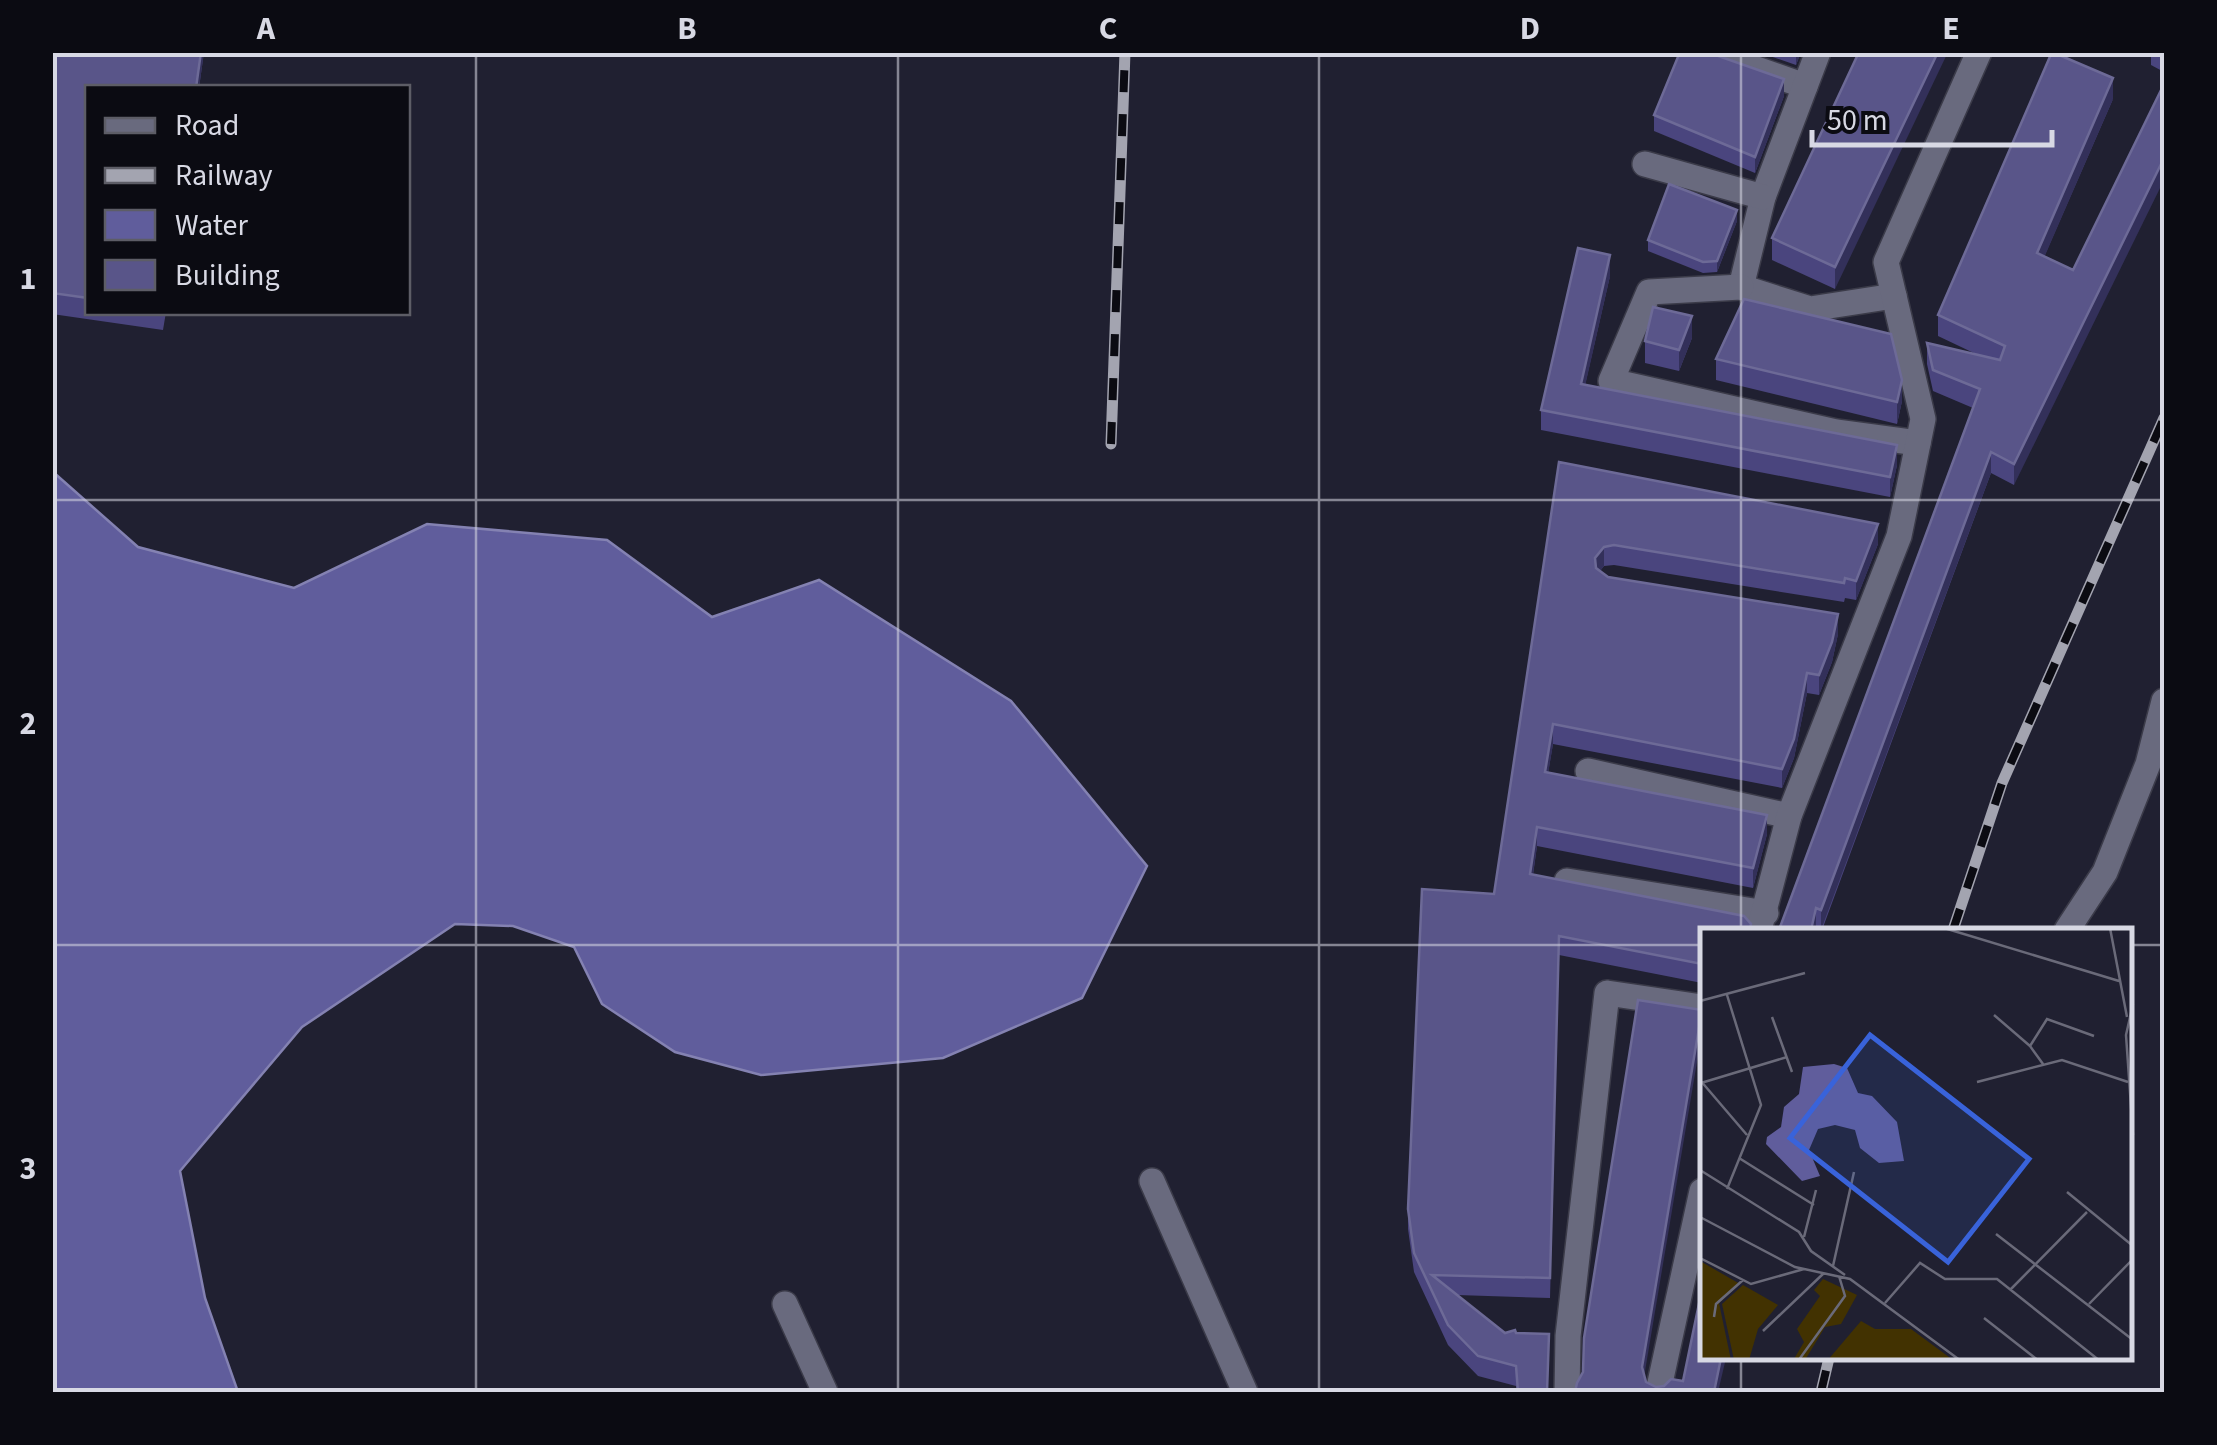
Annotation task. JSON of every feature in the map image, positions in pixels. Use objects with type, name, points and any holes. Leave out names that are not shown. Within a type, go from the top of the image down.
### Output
[{"type":"street","points":[[1708,52],[1805,86]]},
{"type":"street","points":[[1741,287],[1762,198],[1818,52]]},
{"type":"street","points":[[1567,881],[1763,922],[1789,816],[1855,620],[1899,536],[1923,419],[1886,262],[1979,52]]},
{"type":"street","points":[[1645,164],[1762,198]]},
{"type":"street","points":[[1894,296],[1810,309],[1741,287],[1648,292],[1611,381],[1836,432],[1918,443]]},
{"type":"street","points":[[2068,928],[2106,872],[2148,764],[2164,701]]},
{"type":"street","points":[[1588,771],[1789,816]]},
{"type":"street","points":[[1567,1392],[1568,1336],[1607,993],[1700,1007]]},
{"type":"street","points":[[1152,1181],[1245,1392]]},
{"type":"street","points":[[1658,1392],[1700,1200]]},
{"type":"street","points":[[785,1304],[824,1392]]},
{"type":"water","points":[[52,471],[138,547],[294,588],[427,524],[607,540],[712,617],[819,580],[1011,701],[1147,866],[1082,998],[943,1058],[761,1075],[675,1052],[602,1004],[574,947],[513,926],[455,924],[302,1027],[180,1171],[205,1298],[238,1392],[53,1392]]},
{"type":"building","points":[[52,52],[201,52],[196,85],[85,85],[85,298],[52,293]]},
{"type":"building","points":[[1680,52],[1707,52],[1784,79],[1755,157],[1654,115]]},
{"type":"building","points":[[1859,52],[1938,52],[1835,267],[1772,238]]},
{"type":"building","points":[[2052,52],[2113,78],[2037,253],[2073,270],[2164,84],[2164,158],[2014,464],[1991,452],[1821,910],[1816,908],[1811,928],[1780,928],[1980,389],[1933,370],[1927,343],[2000,360],[2005,346],[1938,315]]},
{"type":"building","points":[[1669,184],[1737,210],[1717,261],[1703,262],[1648,240]]},
{"type":"building","points":[[1578,248],[1610,255],[1581,384],[1897,445],[1890,477],[1541,410]]},
{"type":"building","points":[[1744,299],[1891,334],[1902,380],[1897,402],[1716,359]]},
{"type":"building","points":[[1653,307],[1692,316],[1679,350],[1645,341]]},
{"type":"building","points":[[1559,462],[1878,524],[1856,581],[1845,578],[1844,583],[1614,545],[1604,547],[1595,558],[1596,568],[1608,577],[1838,614],[1819,675],[1807,673],[1794,739],[1782,769],[1553,724],[1545,772],[1767,815],[1753,868],[1537,827],[1530,874],[1744,916],[1751,924],[1750,928],[1700,928],[1700,964],[1559,936],[1550,1278],[1432,1275],[1505,1333],[1515,1330],[1549,1334],[1547,1392],[1518,1392],[1516,1366],[1478,1356],[1448,1325],[1414,1253],[1408,1209],[1422,889],[1494,894]]},
{"type":"building","points":[[1638,1000],[1700,1010],[1642,1367],[1646,1382],[1656,1387],[1671,1379],[1683,1381],[1700,1299],[1700,1360],[1721,1360],[1714,1392],[1575,1392],[1583,1372],[1584,1338]]},
{"type":"railway","points":[[1111,444],[1125,52]]},
{"type":"railway","points":[[1954,928],[2002,783],[2164,418]]},
{"type":"railway","points":[[1821,1392],[1829,1360]]}]
